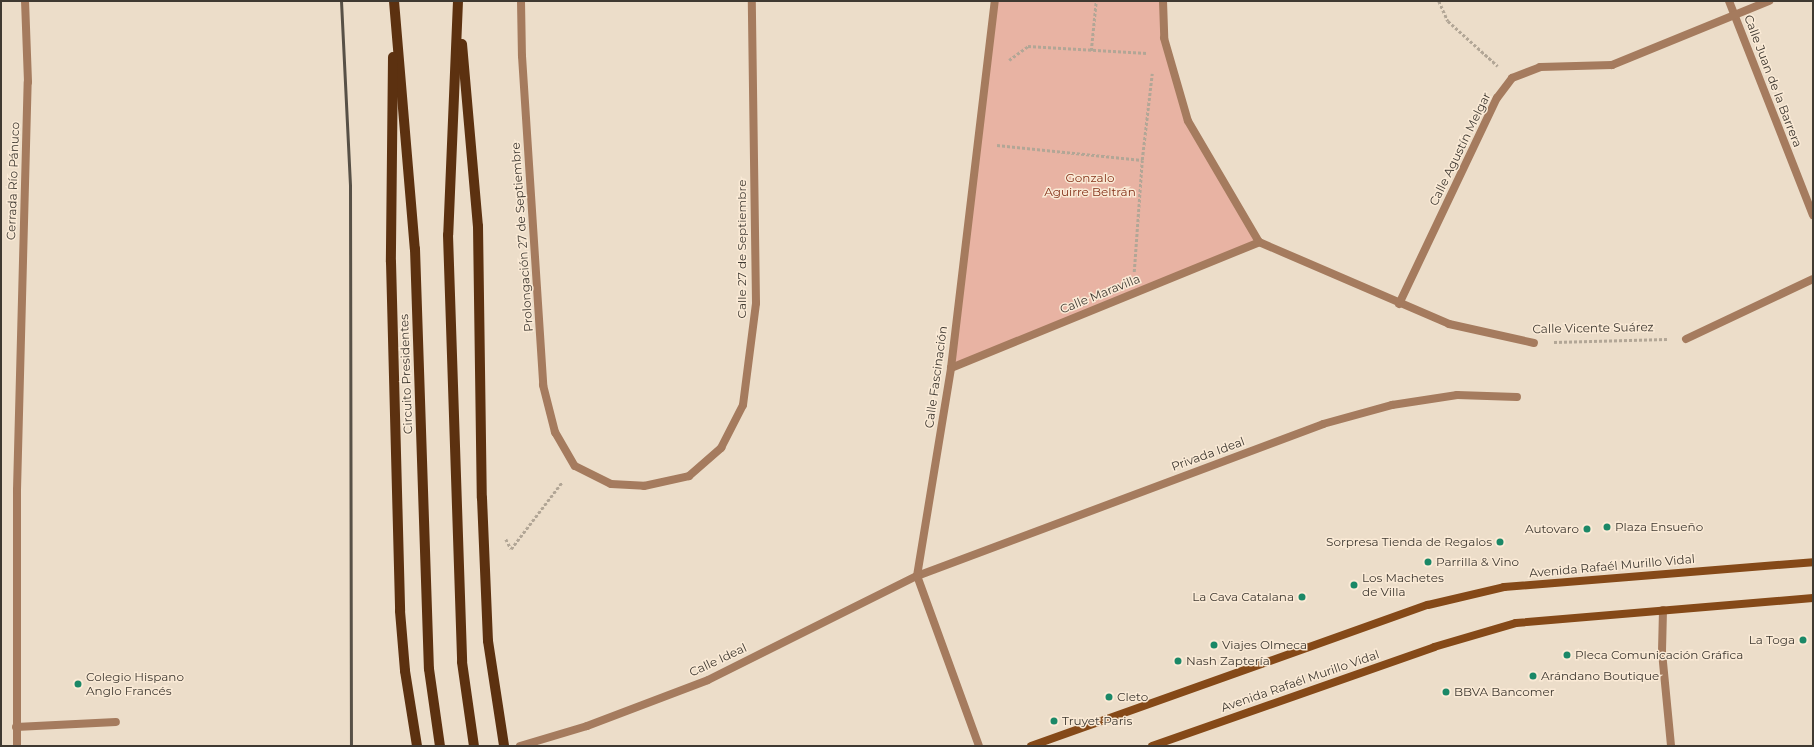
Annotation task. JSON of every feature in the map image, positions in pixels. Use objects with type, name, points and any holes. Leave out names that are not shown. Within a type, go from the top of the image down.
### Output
[{"type":"main road","name":"Circuito Presidentes","points":[[394,1],[415,249],[429,669],[440,746]]},
{"type":"main road","points":[[394,1],[391,262],[400,611],[405,671],[418,746]]},
{"type":"main road","points":[[458,3],[448,234],[462,662],[474,746]]},
{"type":"main road","points":[[458,3],[478,226],[482,498],[488,641],[504,746]]},
{"type":"main road","name":"Avenida Rafaél Murillo Vidal","points":[[1031,746],[1428,606],[1504,587],[1813,562]]},
{"type":"main road","name":"Avenida Rafaél Murillo Vidal","points":[[1152,746],[1434,647],[1516,623],[1813,598]]},
{"type":"street","name":"Cerrada Río Pánuco","points":[[17,746],[17,490],[28,82],[25,1]]},
{"type":"street","name":"Prolongación 27 de Septiembre","points":[[521,1],[522,56],[543,385],[555,432],[575,466]]},
{"type":"street","name":"Calle 27 de Septiembre","points":[[575,466],[611,484],[644,486],[688,476],[721,448],[743,405],[756,303],[752,1]]},
{"type":"street","name":"Calle Fascinación","points":[[979,746],[917,576],[950,368],[995,1]]},
{"type":"street","points":[[1162,1],[1164,38],[1188,121],[1259,242]]},
{"type":"street","name":"Calle Juan de la Barrera","points":[[1729,1],[1813,215]]},
{"type":"street","points":[[1512,78],[1540,67],[1612,65],[1769,1]]},
{"type":"street","name":"Calle Agustín Melgar","points":[[1399,304],[1497,98],[1512,78]]},
{"type":"street","name":"Calle Maravilla","points":[[950,368],[1259,242]]},
{"type":"street","name":"Calle Vicente Suárez","points":[[1259,242],[1399,304],[1449,324],[1534,343]]},
{"type":"street","points":[[1686,338],[1813,279]]},
{"type":"street","name":"Privada Ideal","points":[[917,576],[1323,424],[1392,405],[1457,395],[1517,397]]},
{"type":"street","name":"Calle Ideal","points":[[520,746],[587,726],[708,680],[917,576]]},
{"type":"street","points":[[1663,610],[1662,652],[1671,746]]},
{"type":"street","points":[[16,727],[116,722]]},
{"type":"path","points":[[1091,51],[1095,1]]},
{"type":"path","points":[[1439,1],[1448,21],[1512,78]]},
{"type":"path","points":[[1007,61],[1028,46],[1091,51],[1155,53]]},
{"type":"path","points":[[1134,274],[1142,160],[1153,67]]},
{"type":"path","points":[[989,144],[1142,160]]},
{"type":"path","name":"Calle Vicente Suárez","points":[[1534,343],[1686,338]]},
{"type":"path","points":[[511,549],[575,466]]},
{"type":"green space","name":"Gonzalo Aguirre Beltrán","points":[[995,1],[1165,1],[1164,38],[1188,121],[1259,242],[951,368]]},
{"type":"railway","points":[[341,1],[350,186],[351,746]]},
{"type":"place","name":"Plaza Ensueño","points":[[1607,527]]},
{"type":"place","name":"Autovaro","points":[[1587,529]]},
{"type":"place","name":"Sorpresa Tienda de Regalos","points":[[1500,542]]},
{"type":"place","name":"Parrilla & Vino","points":[[1428,562]]},
{"type":"place","name":"Los Machetes de Villa","points":[[1354,585]]},
{"type":"place","name":"La Cava Catalana","points":[[1302,597]]},
{"type":"place","name":"La Toga","points":[[1803,640]]},
{"type":"place","name":"Viajes Olmeca","points":[[1214,645]]},
{"type":"place","name":"Pleca Comunicación Gráfica","points":[[1567,655]]},
{"type":"place","name":"Nash Zaptería","points":[[1178,661]]},
{"type":"place","name":"Arándano Boutique","points":[[1533,676]]},
{"type":"place","name":"Colegio Hispano Anglo Francés","points":[[78,684]]},
{"type":"place","name":"BBVA Bancomer","points":[[1446,692]]},
{"type":"place","name":"Cleto","points":[[1109,697]]},
{"type":"place","name":"Truyet Paris","points":[[1054,721]]}]
